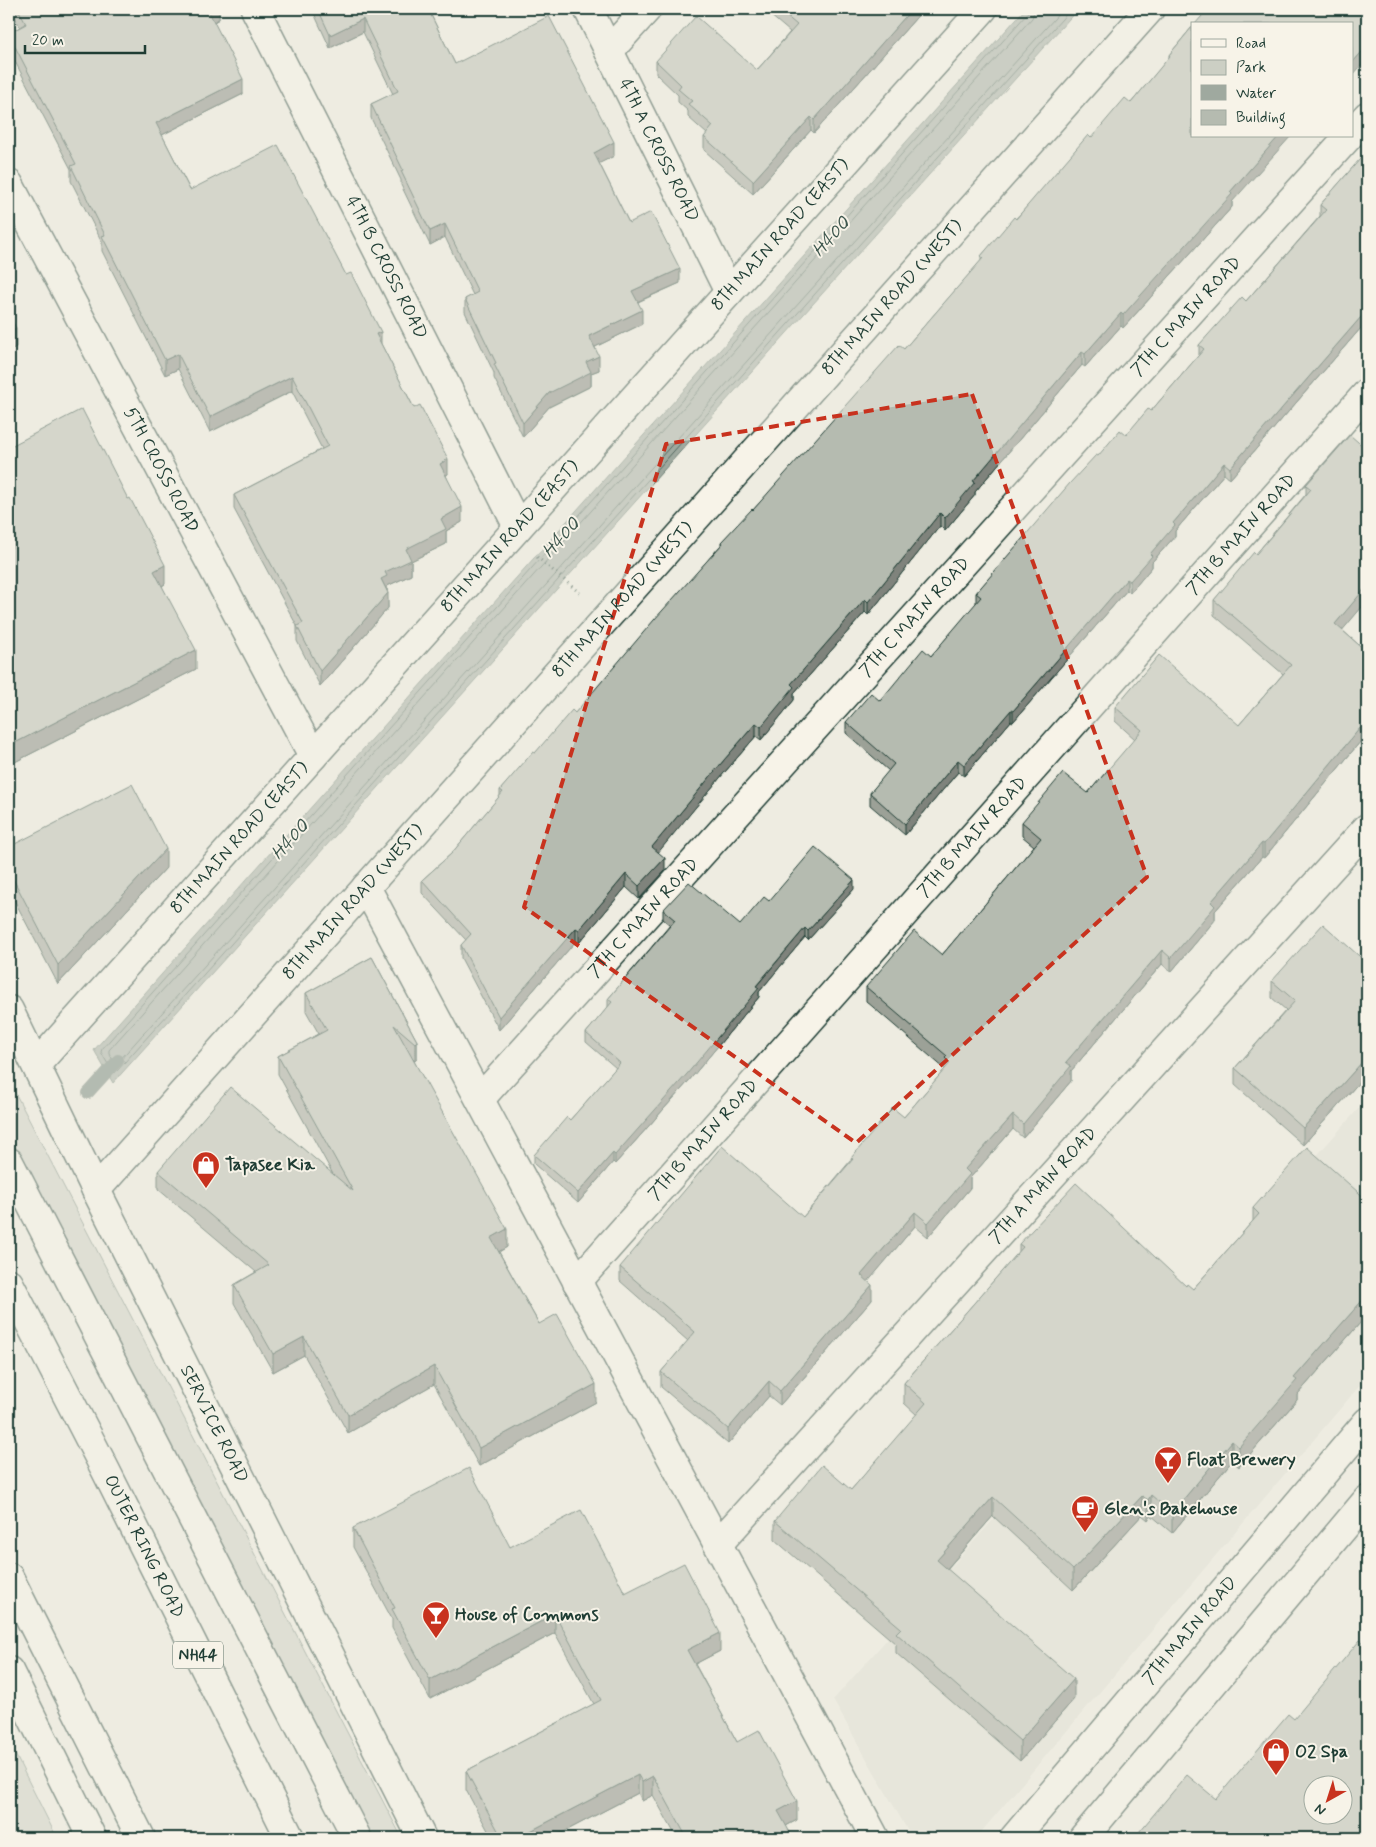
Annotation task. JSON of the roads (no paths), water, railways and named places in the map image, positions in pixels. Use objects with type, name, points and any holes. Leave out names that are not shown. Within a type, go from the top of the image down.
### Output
[{"type":"main road","name":"4TH B CROSS ROAD","points":[[255,9],[518,528]]},
{"type":"main road","name":"4TH A CROSS ROAD","points":[[588,9],[729,292]]},
{"type":"main road","points":[[609,51],[647,9]]},
{"type":"main road","name":"8TH MAIN ROAD (EAST)","points":[[36,1065],[983,9]]},
{"type":"main road","name":"8TH MAIN ROAD (WEST)","points":[[96,1190],[1150,9]]},
{"type":"main road","points":[[1354,130],[1367,116]]},
{"type":"main road","name":"7TH C MAIN ROAD","points":[[480,1099],[1347,138]]},
{"type":"main road","name":"5TH CROSS ROAD","points":[[9,184],[313,756]]},
{"type":"main road","name":"7TH B MAIN ROAD","points":[[578,1282],[1367,393]]},
{"type":"main road","name":"7TH A MAIN ROAD","points":[[718,1544],[1367,828]]},
{"type":"main road","points":[[366,887],[875,1838]]},
{"type":"main road","name":"SERVICE ROAD","points":[[9,1010],[96,1190],[422,1838]]},
{"type":"main road","points":[[9,1162],[357,1838]]},
{"type":"main road","name":"OUTER RING ROAD","points":[[9,1283],[106,1471],[290,1838]]},
{"type":"main road","name":"7TH MAIN ROAD","points":[[1014,1838],[1367,1422]]},
{"type":"main road","points":[[1083,1838],[1367,1500]]},
{"type":"main road","points":[[9,1576],[141,1838]]},
{"type":"main road","points":[[9,1671],[92,1838]]},
{"type":"water","points":[[1025,9],[1078,9],[113,1083],[94,1050]]},
{"type":"waterway","name":"H400","points":[[88,1093],[118,1060]]},
{"type":"place","name":"Tapasee Kia","points":[[206,1189]]},
{"type":"place","name":"Float Brewery","points":[[1168,1484]]},
{"type":"place","name":"Glen's Bakehouse","points":[[1085,1533]]},
{"type":"place","name":"House of Commons","points":[[436,1639]]},
{"type":"place","name":"O2 Spa","points":[[1276,1776]]}]
